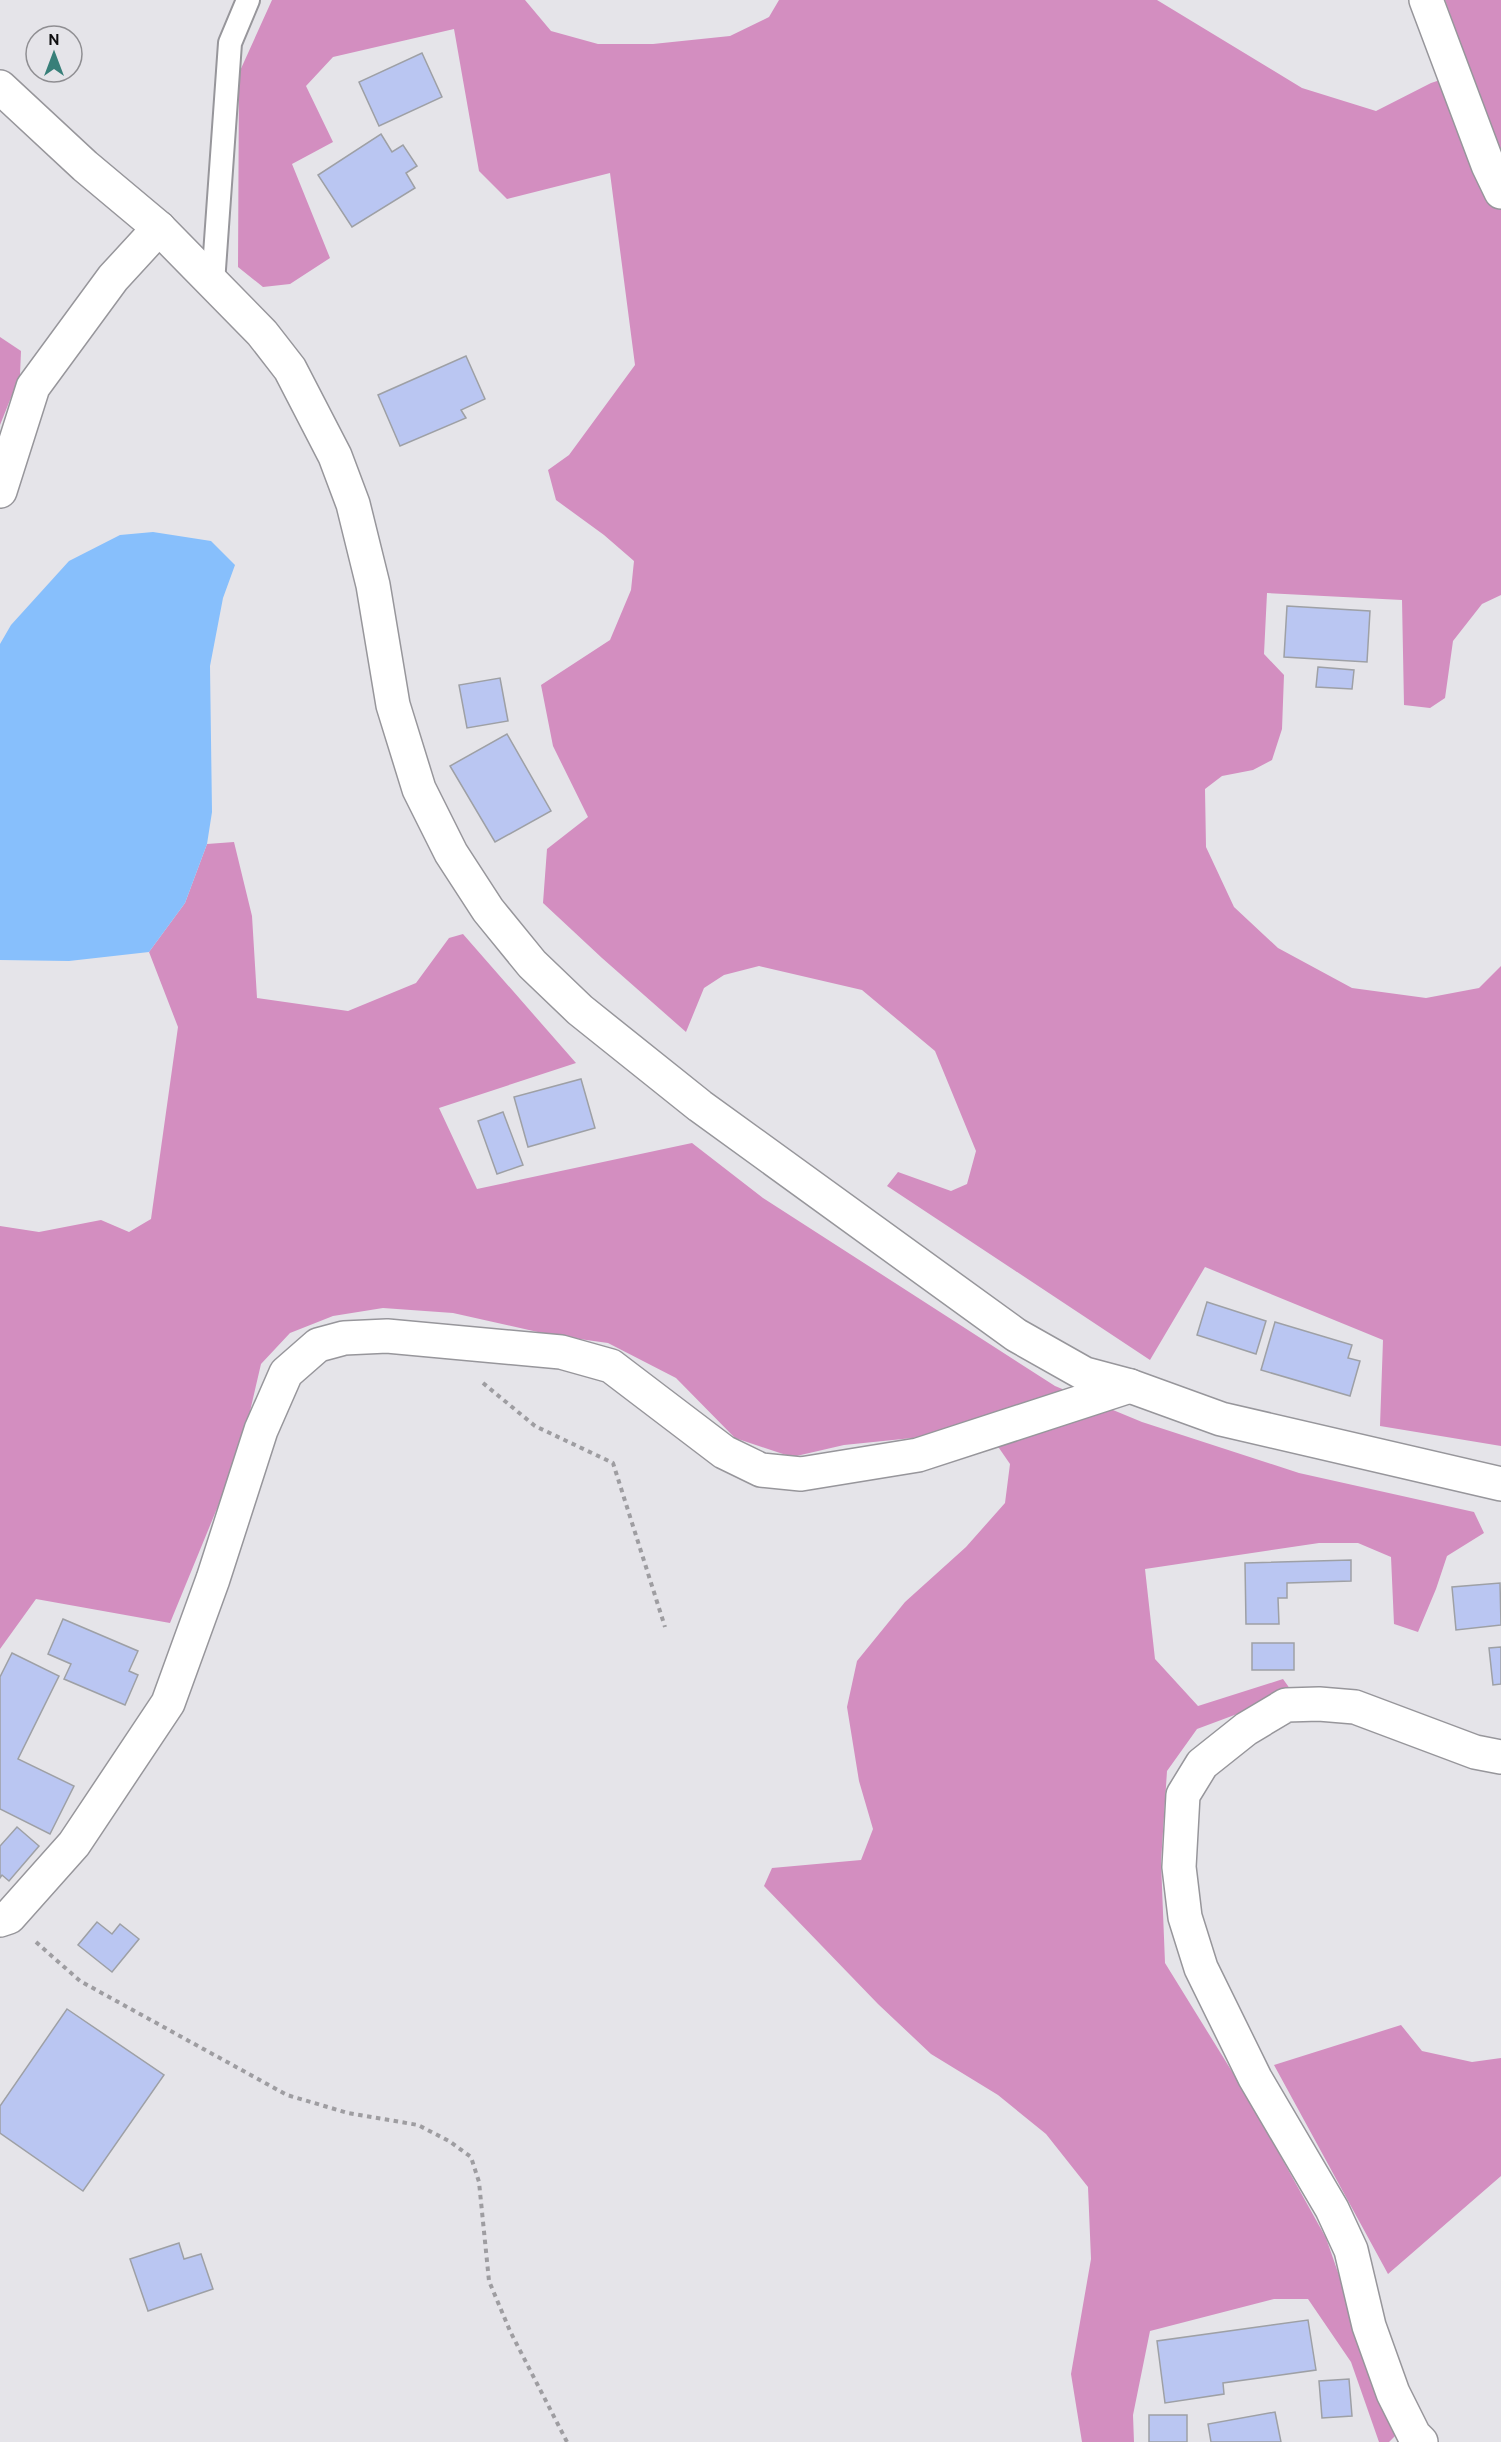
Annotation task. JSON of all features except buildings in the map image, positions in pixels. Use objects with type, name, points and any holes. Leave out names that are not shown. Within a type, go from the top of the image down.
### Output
[{"type":"street","points":[[1426,0],[1488,165],[1501,192]]},
{"type":"street","points":[[0,87],[86,166],[159,228],[262,333],[290,369],[335,456],[364,541],[393,705],[419,789],[451,853],[488,910],[532,964],[580,1010],[700,1106],[1016,1335],[1085,1374],[1130,1386],[1221,1419],[1501,1484]]},
{"type":"street","points":[[0,491],[33,387],[113,278],[159,228]]},
{"type":"street","points":[[4,1919],[74,1844],[168,1703],[224,1546],[261,1430],[286,1373],[318,1345],[344,1338],[387,1336],[561,1352],[611,1366],[667,1410],[733,1456],[761,1470],[801,1474],[918,1455],[1130,1386]]},
{"type":"street","points":[[1421,2442],[1414,2435],[1392,2393],[1369,2326],[1351,2250],[1332,2210],[1255,2078],[1201,1968],[1185,1917],[1179,1867],[1183,1796],[1202,1764],[1246,1729],[1286,1705],[1319,1704],[1355,1707],[1475,1752],[1501,1757]]},
{"type":"lane","points":[[213,283],[230,43],[248,0]]},
{"type":"path","points":[[475,1376],[536,1426],[613,1463],[665,1627]]},
{"type":"path","points":[[4,1919],[80,1981],[287,2095],[348,2113],[418,2125],[449,2141],[471,2157],[479,2182],[489,2282],[510,2331],[567,2442]]},
{"type":"shaded area","points":[[272,0],[525,0],[551,31],[598,44],[653,44],[730,36],[769,17],[779,0],[1157,0],[1302,88],[1376,111],[1431,83],[1470,70],[1445,0],[1501,0],[1501,595],[1482,604],[1453,641],[1445,698],[1430,708],[1404,705],[1402,600],[1267,593],[1264,654],[1284,675],[1282,729],[1272,760],[1253,770],[1222,776],[1205,789],[1206,847],[1234,907],[1278,948],[1352,988],[1426,998],[1479,988],[1501,966],[1501,1446],[1380,1426],[1383,1340],[1205,1267],[1150,1360],[887,1186],[898,1172],[951,1191],[967,1184],[976,1151],[935,1051],[862,990],[759,966],[724,975],[704,988],[686,1032],[543,903],[547,849],[588,817],[553,746],[541,685],[610,640],[631,590],[634,561],[604,535],[556,500],[548,470],[569,455],[635,365],[610,173],[507,199],[479,171],[454,29],[333,57],[306,86],[333,142],[292,164],[330,258],[290,284],[263,287],[238,267],[239,73]]},
{"type":"shaded area","points":[[0,337],[21,351],[20,375],[0,425]]},
{"type":"shaded area","points":[[234,842],[252,916],[257,998],[348,1011],[416,983],[449,938],[463,934],[576,1063],[439,1108],[477,1189],[692,1143],[763,1198],[1055,1386],[1142,1422],[1299,1473],[1474,1512],[1484,1533],[1447,1556],[1418,1632],[1394,1624],[1391,1557],[1358,1543],[1319,1543],[1145,1569],[1155,1659],[1198,1706],[1283,1679],[1293,1693],[1197,1729],[1167,1771],[1161,1862],[1165,1963],[1249,2099],[1326,2238],[1395,2436],[1389,2442],[1379,2442],[1351,2362],[1308,2299],[1274,2299],[1150,2331],[1133,2415],[1134,2442],[1082,2442],[1071,2374],[1091,2259],[1088,2187],[1046,2134],[998,2095],[931,2054],[878,2004],[764,1886],[772,1868],[861,1860],[873,1829],[859,1781],[847,1707],[857,1661],[905,1602],[966,1547],[1005,1503],[1010,1464],[999,1448],[971,1432],[844,1445],[792,1457],[735,1438],[676,1378],[608,1343],[551,1335],[453,1313],[383,1308],[333,1316],[290,1333],[261,1364],[241,1450],[170,1623],[36,1599],[0,1649],[0,1226],[39,1232],[101,1220],[129,1232],[151,1219],[178,1027],[149,952],[185,903],[207,844]]},
{"type":"shaded area","points":[[1401,2025],[1422,2051],[1472,2062],[1501,2058],[1501,2176],[1388,2274],[1274,2065]]},
{"type":"water","points":[[153,532],[211,541],[235,565],[223,598],[210,666],[212,812],[207,844],[185,903],[149,952],[69,961],[0,960],[0,644],[11,625],[69,561],[120,535]]}]
